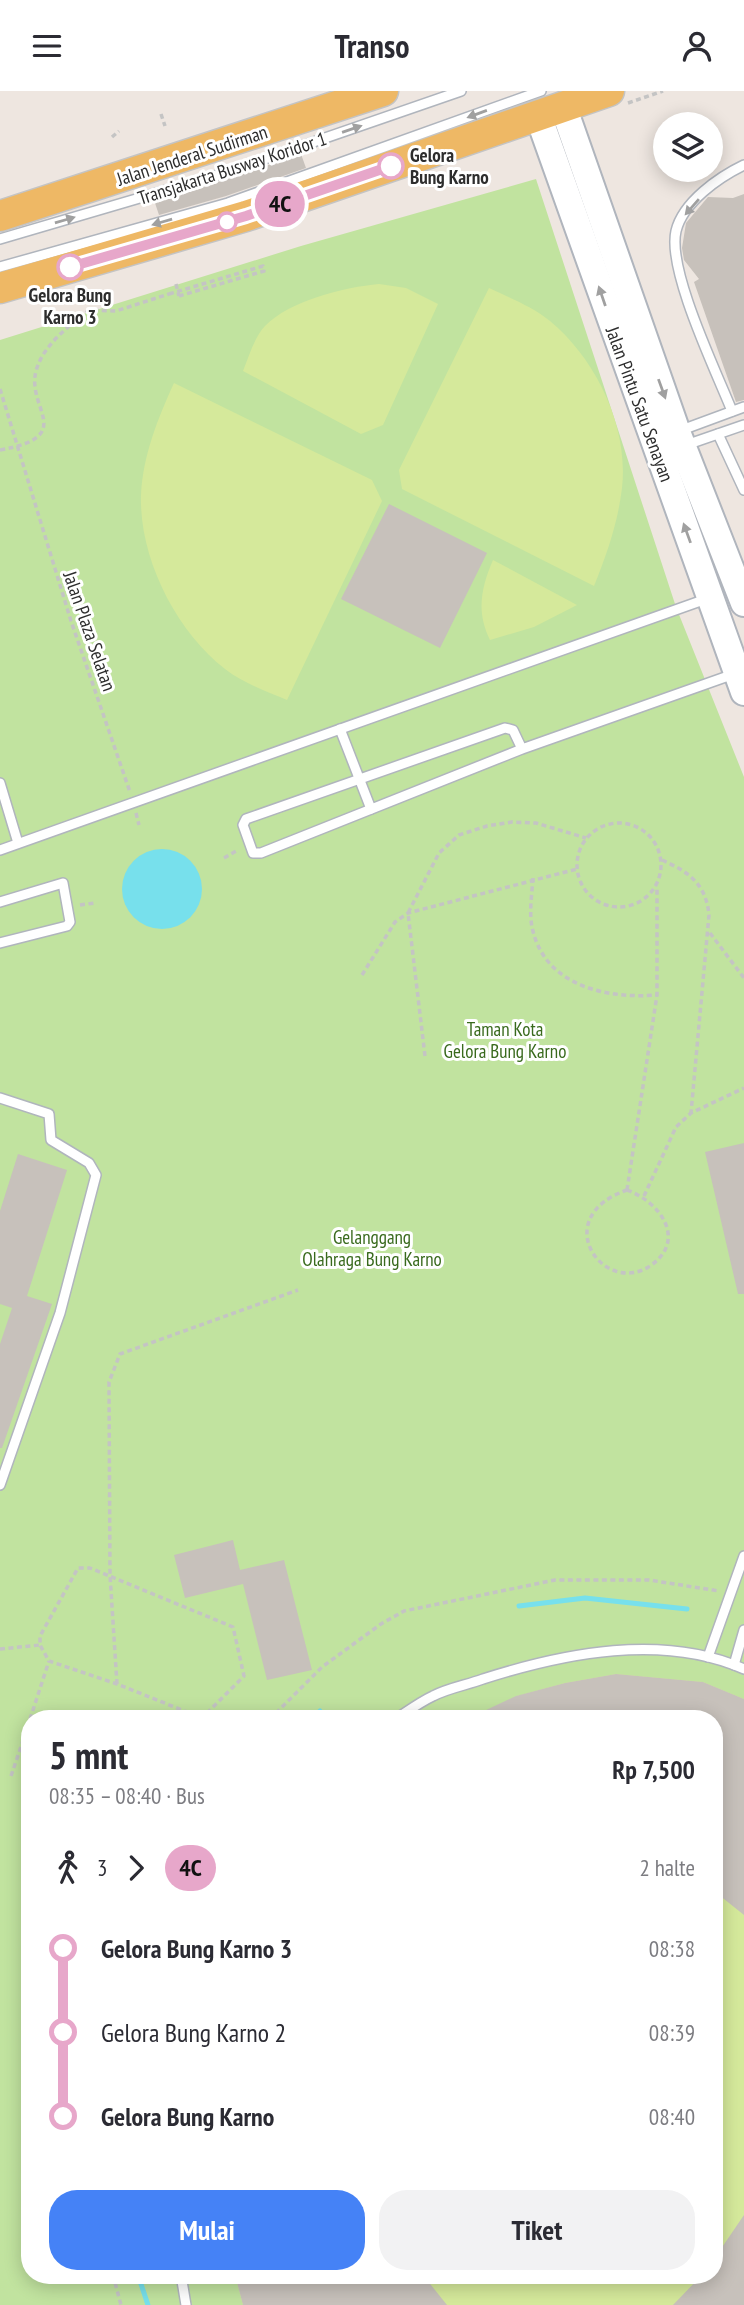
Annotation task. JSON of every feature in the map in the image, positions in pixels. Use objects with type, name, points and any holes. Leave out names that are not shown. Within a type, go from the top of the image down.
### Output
[{"type":"main road","name":"Jalan Jenderal Sudirman","points":[[0,216],[383,91]]},
{"type":"main road","points":[[0,288],[246,216],[547,104],[609,91]]},
{"type":"main road","name":"Jalan Pintu Satu Senayan","points":[[547,104],[599,249],[653,441],[741,682]]},
{"type":"main road","name":"Jalan Pintu Satu Senayan","points":[[599,249],[680,439],[744,603]]},
{"type":"main road","points":[[653,441],[680,439]]},
{"type":"lane","name":"Transjakarta Busway Koridor 1","points":[[0,239],[218,175],[461,91]]},
{"type":"lane","name":"Transjakarta Busway Koridor 1","points":[[0,267],[228,203],[547,104]]},
{"type":"lane","points":[[732,411],[680,276],[674,244],[676,229],[686,212],[717,179],[744,165]]},
{"type":"lane","points":[[680,439],[744,407]]},
{"type":"lane","points":[[680,439],[718,434],[744,425]]},
{"type":"lane","points":[[718,434],[744,490]]},
{"type":"lane","points":[[0,850],[133,800],[710,597]]},
{"type":"lane","points":[[522,750],[513,730],[505,728],[246,819],[243,825],[253,853],[261,853],[522,750],[741,682]]},
{"type":"lane","points":[[340,729],[371,809]]},
{"type":"lane","points":[[0,783],[18,843]]},
{"type":"lane","points":[[0,902],[64,883],[70,922],[66,926],[0,943]]},
{"type":"lane","points":[[0,1098],[49,1114],[51,1140],[89,1163],[96,1175],[60,1313],[0,1485]]},
{"type":"lane","points":[[708,1657],[730,1593],[741,1574],[744,1556]]},
{"type":"lane","points":[[734,1665],[744,1630]]},
{"type":"lane","points":[[410,1710],[434,1695],[520,1668],[619,1651],[660,1649],[708,1657],[744,1669]]},
{"type":"lane","points":[[182,2284],[186,2305]]},
{"type":"path","points":[[161,114],[165,126]]},
{"type":"path","points":[[0,450],[31,442],[45,423],[35,383],[36,371],[43,356],[64,330],[89,310],[116,311],[169,294],[262,266],[264,271],[179,296],[176,284]]},
{"type":"path","name":"Jalan Plaza Selatan","points":[[0,389],[71,621],[133,800],[139,825]]},
{"type":"path","points":[[425,1056],[408,913],[439,853],[459,835],[487,826],[536,823],[586,838]]},
{"type":"path","points":[[627,1190],[657,995],[657,887],[662,860],[652,838],[639,827],[623,823],[606,825],[586,838],[577,869],[587,893],[600,903],[616,908],[633,906],[657,887]]},
{"type":"path","points":[[662,860],[688,872],[701,886],[708,899],[708,932],[691,1113]]},
{"type":"path","points":[[362,975],[395,922],[408,913],[533,878],[577,869]]},
{"type":"path","points":[[533,878],[531,925],[538,945],[555,968],[579,986],[602,994],[626,997],[657,995]]},
{"type":"path","points":[[708,932],[744,978]]},
{"type":"path","points":[[644,1196],[676,1126],[691,1113],[744,1088]]},
{"type":"path","points":[[627,1190],[644,1196],[657,1206],[666,1221],[667,1238],[662,1254],[650,1266],[635,1272],[618,1272],[603,1265],[592,1252],[586,1236],[589,1219],[597,1205],[627,1190]]},
{"type":"path","points":[[117,1684],[110,1575],[109,1382],[120,1355],[298,1290]]},
{"type":"path","points":[[33,1710],[48,1661],[40,1645],[40,1636],[78,1568],[90,1568],[223,1622],[235,1630],[244,1677],[210,1710]]},
{"type":"path","points":[[279,1710],[322,1668],[382,1623],[404,1611],[555,1580],[649,1580],[730,1593]]},
{"type":"path","points":[[0,1649],[40,1645]]},
{"type":"path","points":[[48,1661],[182,1710]]},
{"type":"path","points":[[12,1776],[21,1748]]},
{"type":"path","points":[[115,2284],[121,2305]]},
{"type":"green space","name":"Gelanggang Olahraga Bung Karno","points":[[536,179],[676,607],[744,777],[744,2305],[0,2305],[0,340],[301,246]]},
{"type":"green space","points":[[379,284],[406,288],[438,304],[383,425],[361,434],[243,371],[258,336],[275,317],[318,297],[350,288]]},
{"type":"green space","points":[[489,288],[536,311],[567,337],[595,374],[614,418],[623,465],[622,488],[611,538],[594,586],[402,489],[399,470]]},
{"type":"green space","points":[[174,383],[372,480],[382,501],[287,700],[239,678],[207,653],[176,614],[154,568],[142,519],[142,480],[152,437]]},
{"type":"green space","points":[[493,560],[577,605],[534,627],[490,640],[483,620],[482,600]]},
{"type":"green space","points":[[616,1674],[703,1682],[744,1699],[744,2305],[243,2305],[237,2284],[723,2284],[723,1710],[637,1710],[517,1696],[565,1683]]},
{"type":"water","points":[[154,849],[170,849],[191,860],[202,881],[202,897],[191,918],[170,929],[154,929],[140,923],[128,911],[122,897],[122,881],[128,867],[140,855]]},
{"type":"building","points":[[301,154],[306,168],[226,196],[159,215],[155,203]]},
{"type":"building","points":[[744,194],[744,400],[736,402],[694,282],[699,279],[684,260],[682,248],[686,223],[708,197],[733,198]]},
{"type":"building","points":[[389,504],[487,553],[440,648],[341,599]]},
{"type":"building","points":[[744,1143],[744,1294],[738,1294],[705,1152]]},
{"type":"building","points":[[18,1154],[67,1170],[27,1296],[52,1304],[0,1448],[0,1344],[12,1308],[0,1304],[0,1211]]},
{"type":"building","points":[[233,1540],[240,1570],[284,1560],[312,1670],[267,1680],[243,1584],[185,1598],[174,1555]]},
{"type":"building","points":[[616,1674],[703,1682],[744,1699],[744,1915],[723,1898],[723,1710],[486,1710],[516,1696],[565,1683]]},
{"type":"building","points":[[744,2215],[744,2305],[673,2305],[693,2284],[723,2284],[723,2246]]},
{"type":"building","points":[[237,2284],[430,2284],[447,2305],[243,2305]]},
{"type":"waterway","points":[[519,1606],[585,1598],[687,1609]]},
{"type":"waterway","points":[[141,2284],[148,2305]]},
{"type":"bus line","name":"4C","points":[[70,267],[246,216],[391,166]]},
{"type":"place","name":"Gelora Bung Karno","points":[[391,166]]},
{"type":"place","name":"Gelora Bung Karno 3","points":[[70,267]]},
{"type":"park label","name":"Taman Kota Gelora Bung Karno","points":[[505,1040]]}]
